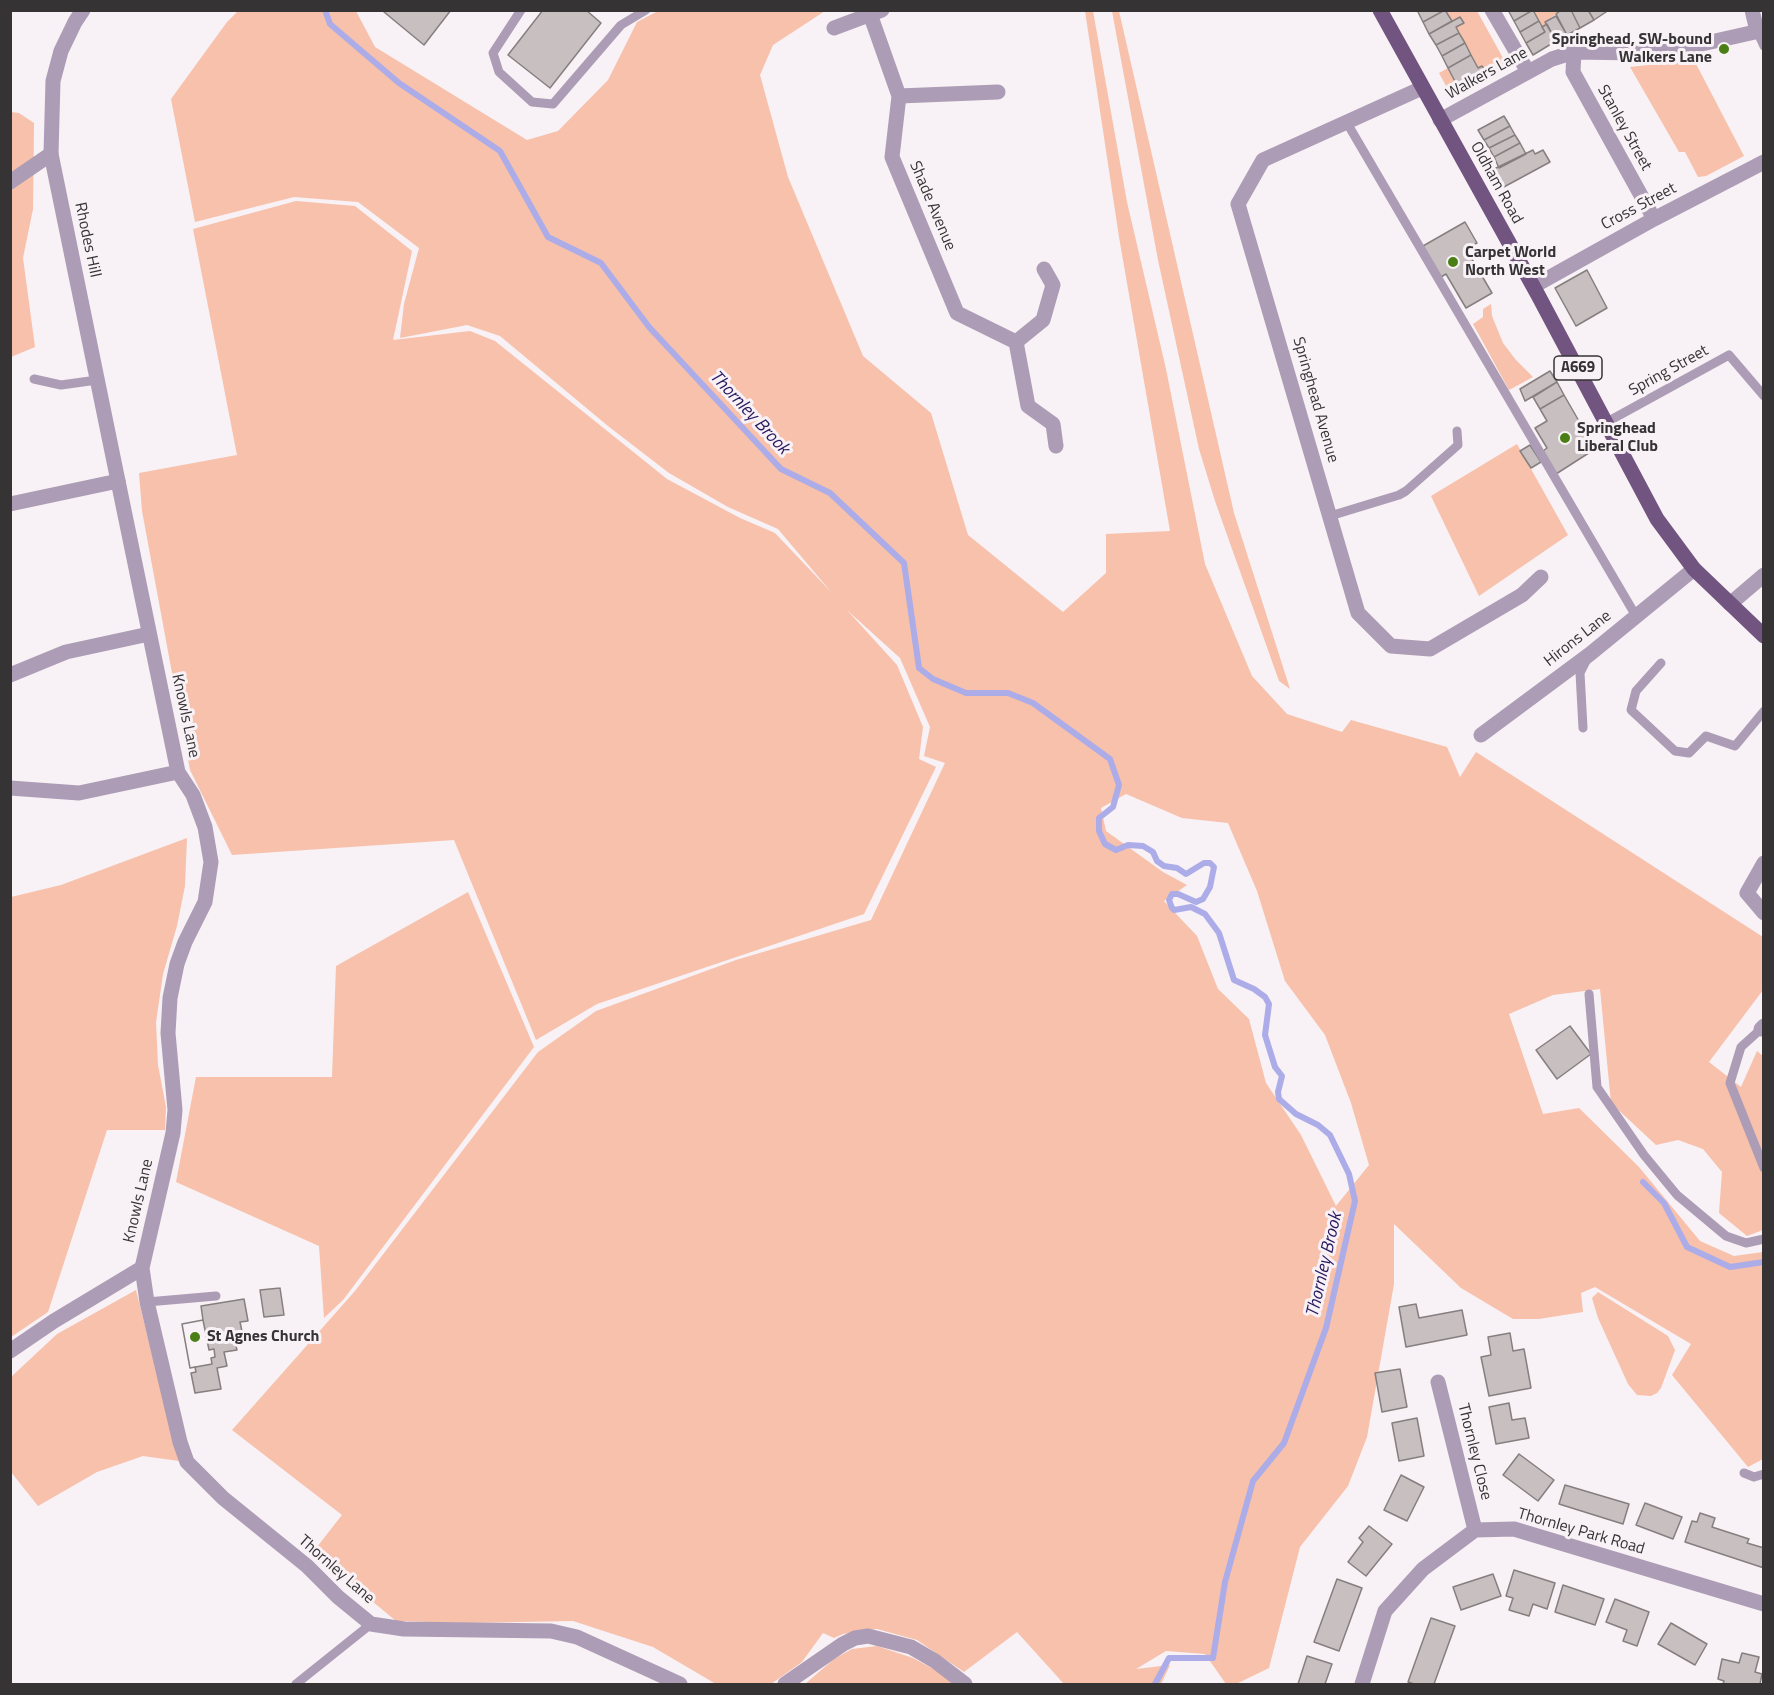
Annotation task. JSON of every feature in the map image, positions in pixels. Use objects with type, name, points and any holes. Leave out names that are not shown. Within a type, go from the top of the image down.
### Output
[{"type":"main road","name":"Oldham Road","points":[[1380,10],[1534,286],[1657,519],[1694,569],[1764,636]]},
{"type":"street","name":"Rhodes Hill","points":[[83,10],[61,51],[53,81],[51,154],[118,481]]},
{"type":"street","points":[[1492,10],[1528,72]]},
{"type":"street","points":[[1752,10],[1760,31]]},
{"type":"street","points":[[834,28],[876,12]]},
{"type":"street","name":"Shade Avenue","points":[[876,12],[899,96],[892,157],[957,313],[1016,342]]},
{"type":"street","name":"Walkers Lane","points":[[1440,120],[1552,59],[1574,52],[1675,51],[1760,31]]},
{"type":"street","name":"Stanley Street","points":[[1574,52],[1573,72],[1654,219]]},
{"type":"street","name":"Springhead Avenue","points":[[1422,88],[1263,160],[1238,204],[1358,613],[1391,646],[1430,649],[1522,595],[1540,577]]},
{"type":"street","points":[[899,96],[998,92]]},
{"type":"street","points":[[10,182],[51,154]]},
{"type":"street","name":"Cross Street","points":[[1534,286],[1654,219],[1764,162]]},
{"type":"street","points":[[1044,269],[1053,285],[1042,320],[1016,342],[1028,405],[1053,424],[1056,446]]},
{"type":"street","points":[[10,504],[118,481]]},
{"type":"street","name":"Knowls Lane","points":[[118,481],[178,772],[193,795],[205,827],[211,862],[205,902],[185,942],[177,964],[170,998],[168,1032],[175,1110],[173,1133],[142,1268]]},
{"type":"street","name":"Hirons Lane","points":[[1481,735],[1590,654],[1694,569]]},
{"type":"street","points":[[1730,604],[1764,575]]},
{"type":"street","points":[[10,675],[66,652],[149,634]]},
{"type":"street","points":[[10,788],[79,793],[178,772]]},
{"type":"street","points":[[1764,863],[1748,893],[1764,913]]},
{"type":"street","points":[[10,1351],[54,1321],[142,1268]]},
{"type":"street","name":"Thornley Lane","points":[[142,1268],[147,1302],[180,1442],[187,1462],[223,1498],[306,1566],[338,1597],[371,1624],[404,1629],[551,1631],[577,1637],[680,1684]]},
{"type":"street","name":"Thornley Close","points":[[1438,1382],[1475,1530]]},
{"type":"street","name":"Thornley Park Road","points":[[1475,1530],[1514,1529],[1764,1604]]},
{"type":"street","points":[[1362,1684],[1385,1611],[1423,1569],[1475,1530]]},
{"type":"street","points":[[785,1684],[843,1644],[855,1638],[868,1636],[911,1647],[935,1660],[965,1684]]},
{"type":"lane","points":[[521,10],[493,53],[499,72],[532,102],[553,104],[621,25],[646,10]]},
{"type":"lane","points":[[1760,31],[1764,46]]},
{"type":"lane","points":[[1347,123],[1636,616]]},
{"type":"lane","name":"Spring Street","points":[[1607,422],[1729,355],[1764,396]]},
{"type":"lane","points":[[34,379],[61,385],[97,380]]},
{"type":"lane","points":[[1330,516],[1406,491],[1458,445],[1457,431]]},
{"type":"lane","points":[[1583,728],[1580,674],[1590,654]]},
{"type":"lane","points":[[1661,663],[1636,691],[1631,710],[1675,751],[1689,753],[1706,736],[1735,746],[1764,711]]},
{"type":"lane","points":[[1589,994],[1598,1087],[1644,1155],[1677,1195],[1726,1236],[1746,1243],[1764,1239]]},
{"type":"lane","points":[[1762,1028],[1741,1047],[1730,1083],[1764,1168]]},
{"type":"lane","points":[[147,1302],[216,1296]]},
{"type":"lane","points":[[1744,1473],[1754,1478],[1764,1474]]},
{"type":"lane","points":[[296,1684],[371,1624]]},
{"type":"shaded area","points":[[238,11],[356,11],[375,47],[527,140],[558,131],[608,80],[637,22],[658,11],[825,11],[773,45],[760,75],[788,177],[863,356],[931,413],[968,535],[1063,612],[1106,573],[1106,534],[1170,531],[1119,237],[1085,11],[1093,11],[1127,202],[1166,369],[1205,564],[1252,676],[1287,714],[1342,732],[1351,720],[1447,747],[1460,777],[1476,752],[1763,937],[1763,990],[1709,1062],[1741,1087],[1757,1051],[1763,1056],[1763,1230],[1747,1236],[1719,1213],[1722,1172],[1703,1149],[1678,1140],[1656,1145],[1611,1103],[1600,989],[1553,995],[1509,1014],[1543,1114],[1579,1108],[1639,1167],[1700,1241],[1734,1256],[1763,1252],[1763,1459],[1748,1467],[1672,1375],[1691,1344],[1595,1287],[1581,1293],[1583,1312],[1539,1319],[1513,1319],[1461,1288],[1394,1224],[1394,1284],[1367,1437],[1348,1486],[1300,1547],[1269,1668],[1236,1684],[1226,1684],[1205,1654],[1166,1651],[1136,1669],[1170,1665],[1161,1684],[1064,1684],[1017,1632],[964,1672],[917,1640],[877,1629],[843,1634],[834,1638],[823,1633],[802,1662],[771,1684],[716,1684],[653,1647],[573,1621],[465,1623],[396,1621],[313,1552],[342,1515],[232,1430],[355,1291],[538,1052],[596,1011],[736,960],[871,920],[945,763],[924,756],[930,727],[900,658],[847,610],[897,665],[923,727],[919,759],[936,767],[864,914],[597,1004],[536,1040],[454,840],[232,855],[190,770],[142,511],[139,473],[237,455],[193,229],[296,201],[355,206],[412,251],[393,340],[470,331],[495,341],[667,479],[740,518],[775,533],[832,593],[778,529],[728,507],[669,473],[608,426],[500,336],[467,325],[400,338],[404,304],[419,248],[358,202],[294,197],[195,222],[171,99],[227,22]],"holes":[[[1126,794],[1182,818],[1228,823],[1257,891],[1285,981],[1325,1035],[1351,1103],[1369,1165],[1336,1206],[1301,1135],[1266,1083],[1249,1019],[1218,989],[1197,936],[1164,901],[1187,885],[1163,872],[1106,831],[1101,808]]]},
{"type":"shaded area","points":[[1112,11],[1119,11],[1234,513],[1290,689],[1279,681],[1215,501],[1199,449],[1158,260]]},
{"type":"shaded area","points":[[1446,11],[1477,11],[1508,67],[1484,80],[1480,73],[1484,70],[1482,66],[1478,68],[1456,27],[1463,23],[1460,17],[1452,21]]},
{"type":"shaded area","points":[[1533,11],[1561,11],[1546,21],[1547,24],[1542,27]]},
{"type":"shaded area","points":[[1694,60],[1744,156],[1706,176],[1698,177],[1685,152],[1679,152],[1630,67]]},
{"type":"shaded area","points":[[1448,68],[1461,93],[1452,97],[1439,73]]},
{"type":"shaded area","points":[[11,112],[19,113],[34,123],[33,209],[23,258],[35,347],[11,357]]},
{"type":"shaded area","points":[[1491,304],[1492,316],[1503,343],[1533,377],[1509,390],[1473,324],[1483,317],[1483,309]]},
{"type":"shaded area","points":[[1517,444],[1568,535],[1479,596],[1431,496]]},
{"type":"shaded area","points":[[187,838],[185,886],[177,926],[163,974],[156,1022],[158,1065],[166,1107],[165,1130],[107,1130],[48,1312],[11,1337],[11,897],[61,885]]},
{"type":"shaded area","points":[[468,892],[534,1047],[343,1300],[324,1318],[319,1246],[176,1182],[196,1077],[332,1077],[336,966]]},
{"type":"shaded area","points":[[136,1290],[179,1461],[143,1456],[97,1472],[38,1506],[11,1472],[11,1377],[57,1334]]},
{"type":"shaded area","points":[[1598,1292],[1668,1336],[1675,1350],[1657,1393],[1651,1396],[1637,1395],[1628,1384],[1598,1318],[1592,1298]]},
{"type":"shaded area","points":[[877,1646],[913,1658],[957,1684],[805,1684],[834,1659],[852,1649]]},
{"type":"building","points":[[385,10],[451,10],[424,45],[384,12]]},
{"type":"building","points":[[543,10],[586,10],[601,23],[550,88],[508,55]]},
{"type":"building","points":[[1417,10],[1445,10],[1423,22]]},
{"type":"building","points":[[1445,10],[1452,21],[1429,34],[1423,22]]},
{"type":"building","points":[[1508,10],[1533,10],[1514,21]]},
{"type":"building","points":[[1533,10],[1539,21],[1520,32],[1514,21]]},
{"type":"building","points":[[1561,10],[1571,10],[1580,28],[1567,35],[1556,14]]},
{"type":"building","points":[[1571,10],[1588,10],[1594,20],[1580,28]]},
{"type":"building","points":[[1588,10],[1609,10],[1594,20]]},
{"type":"building","points":[[1556,16],[1567,35],[1556,41],[1545,22]]},
{"type":"building","points":[[1460,17],[1464,23],[1456,27],[1459,33],[1436,45],[1429,34]]},
{"type":"building","points":[[1539,21],[1545,32],[1526,43],[1520,32]]},
{"type":"building","points":[[1547,24],[1556,41],[1533,55],[1526,43],[1545,32],[1542,27]]},
{"type":"building","points":[[1459,33],[1465,43],[1442,56],[1436,45]]},
{"type":"building","points":[[1465,43],[1471,55],[1448,68],[1442,56]]},
{"type":"building","points":[[1471,55],[1478,68],[1482,66],[1485,70],[1480,73],[1484,80],[1461,93],[1448,68]]},
{"type":"building","points":[[1504,116],[1510,126],[1484,140],[1478,130]]},
{"type":"building","points":[[1510,126],[1515,135],[1489,148],[1484,140]]},
{"type":"building","points":[[1515,135],[1520,143],[1494,157],[1489,148]]},
{"type":"building","points":[[1520,143],[1526,154],[1499,168],[1494,157]]},
{"type":"building","points":[[1533,150],[1535,154],[1543,150],[1550,162],[1502,188],[1492,170]]},
{"type":"building","name":"Carpet World North West","points":[[1465,222],[1477,243],[1466,249],[1492,293],[1466,308],[1446,274],[1441,277],[1423,246]]},
{"type":"building","points":[[1587,270],[1607,308],[1576,326],[1555,288]]},
{"type":"building","points":[[1550,371],[1557,382],[1525,401],[1520,389]]},
{"type":"building","points":[[1557,382],[1564,395],[1540,409],[1533,397]]},
{"type":"building","name":"Springhead Liberal Club","points":[[1564,395],[1595,449],[1556,474],[1543,451],[1547,448],[1535,428],[1547,421],[1540,409]]},
{"type":"building","points":[[1530,445],[1541,462],[1531,468],[1520,451]]},
{"type":"building","points":[[1570,1026],[1591,1054],[1557,1079],[1536,1050]]},
{"type":"building","points":[[280,1288],[284,1315],[264,1317],[260,1290]]},
{"type":"building","points":[[244,1299],[248,1321],[240,1322],[244,1341],[235,1342],[237,1350],[224,1352],[227,1366],[217,1368],[221,1389],[195,1393],[191,1373],[196,1372],[195,1367],[190,1368],[182,1324],[203,1320],[201,1306]]},
{"type":"building","points":[[1416,1304],[1419,1318],[1462,1310],[1467,1335],[1406,1347],[1399,1307]]},
{"type":"building","name":"St Agnes Church","points":[[203,1320],[209,1350],[214,1349],[215,1357],[211,1358],[212,1364],[190,1368],[182,1324]]},
{"type":"building","points":[[1510,1333],[1513,1351],[1524,1349],[1531,1388],[1489,1396],[1481,1357],[1491,1355],[1488,1337]]},
{"type":"building","points":[[1400,1369],[1407,1407],[1382,1412],[1375,1373]]},
{"type":"building","points":[[1509,1403],[1512,1420],[1525,1418],[1529,1438],[1496,1444],[1489,1407]]},
{"type":"building","points":[[1417,1418],[1424,1456],[1399,1461],[1392,1423]]},
{"type":"building","points":[[1519,1454],[1554,1480],[1538,1501],[1503,1475]]},
{"type":"building","points":[[1401,1475],[1424,1487],[1407,1521],[1384,1510]]},
{"type":"building","points":[[1565,1485],[1629,1504],[1623,1524],[1559,1504]]},
{"type":"building","points":[[1645,1503],[1682,1517],[1673,1539],[1636,1525]]},
{"type":"building","points":[[1700,1513],[1715,1518],[1712,1527],[1749,1539],[1747,1543],[1764,1548],[1764,1568],[1685,1542],[1692,1521],[1697,1522]]},
{"type":"building","points":[[1369,1526],[1392,1544],[1366,1576],[1348,1562],[1363,1542],[1359,1538]]},
{"type":"building","points":[[1514,1570],[1555,1583],[1547,1609],[1533,1604],[1529,1616],[1509,1610],[1513,1598],[1506,1596]]},
{"type":"building","points":[[1493,1574],[1501,1596],[1461,1610],[1453,1587]]},
{"type":"building","points":[[1337,1579],[1362,1588],[1339,1651],[1314,1642]]},
{"type":"building","points":[[1563,1585],[1604,1599],[1595,1625],[1555,1612]]},
{"type":"building","points":[[1615,1599],[1649,1612],[1637,1646],[1623,1641],[1627,1630],[1606,1622]]},
{"type":"building","points":[[1431,1618],[1455,1626],[1434,1684],[1414,1684],[1408,1682]]},
{"type":"building","points":[[1671,1623],[1707,1644],[1695,1665],[1658,1644]]},
{"type":"building","points":[[1742,1653],[1759,1657],[1755,1672],[1762,1674],[1760,1684],[1723,1684],[1724,1681],[1718,1679],[1722,1659],[1739,1663]]},
{"type":"building","points":[[1307,1656],[1332,1664],[1325,1684],[1298,1684]]},
{"type":"waterway","name":"Thornley Brook","points":[[325,10],[330,24],[399,83],[500,151],[548,237],[601,263],[649,327],[781,469],[830,493],[904,563],[919,668],[933,679],[966,693],[1008,693],[1033,703],[1110,759],[1119,785],[1113,807],[1099,818],[1099,831],[1105,844],[1116,850],[1128,845],[1143,846],[1153,852],[1157,861],[1164,866],[1177,868],[1186,874],[1204,863],[1210,863],[1214,867],[1210,887],[1203,899],[1196,902],[1178,894],[1172,894],[1169,900],[1172,908],[1174,910],[1191,907],[1205,914],[1219,933],[1234,980],[1265,997],[1269,1004],[1265,1035],[1275,1067],[1282,1076],[1278,1092],[1279,1099],[1296,1114],[1318,1125],[1330,1135],[1349,1174],[1355,1201],[1326,1328],[1284,1443],[1253,1481],[1225,1582],[1213,1658],[1169,1658],[1155,1684]]},
{"type":"waterway","points":[[1643,1182],[1664,1203],[1687,1247],[1730,1267],[1764,1262]]},
{"type":"place","name":"Springhead, SW-bound Walkers Lane","points":[[1724,49]]},
{"type":"place","name":"Carpet World North West","points":[[1453,262]]},
{"type":"place","name":"Springhead Liberal Club","points":[[1565,438]]},
{"type":"place","name":"St Agnes Church","points":[[195,1337]]}]
